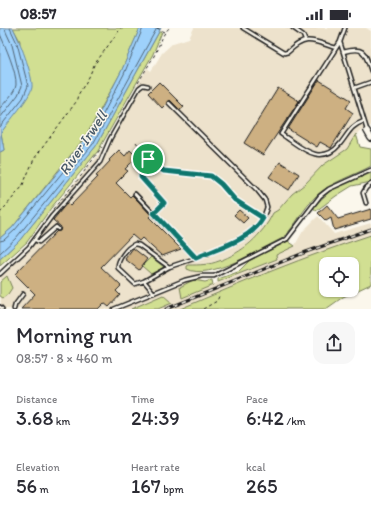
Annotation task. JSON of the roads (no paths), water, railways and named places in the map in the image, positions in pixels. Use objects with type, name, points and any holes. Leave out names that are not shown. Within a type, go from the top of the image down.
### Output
[{"type":"street","points":[[367,132],[371,138]]},
{"type":"lane","points":[[243,28],[284,53],[288,52],[297,44],[305,40],[312,40],[336,48]]},
{"type":"lane","points":[[293,28],[303,35],[305,40]]},
{"type":"lane","points":[[345,28],[340,42],[281,134],[313,155],[324,155],[339,144],[354,125],[364,121]]},
{"type":"lane","points":[[340,42],[367,132]]},
{"type":"lane","points":[[343,52],[355,48],[361,51],[366,56],[371,71]]},
{"type":"lane","points":[[354,88],[371,82]]},
{"type":"lane","points":[[0,274],[35,240],[52,216],[100,162],[110,139],[139,88],[143,85],[148,86]]},
{"type":"lane","points":[[168,267],[139,245],[133,244],[118,261],[118,268],[133,283],[144,281],[168,267],[196,258],[244,236],[255,228],[263,218],[267,207],[265,200],[257,190],[169,103]]},
{"type":"lane","points":[[148,159],[142,169],[141,177],[164,203],[154,213]]},
{"type":"lane","points":[[114,309],[186,280],[202,276],[214,276],[287,239],[320,196],[329,189],[371,170]]},
{"type":"lane","points":[[366,203],[363,193],[364,190],[371,184]]},
{"type":"lane","points":[[135,194],[196,258]]},
{"type":"lane","points":[[35,240],[39,242],[56,227],[58,229]]},
{"type":"lane","points":[[144,281],[154,292]]},
{"type":"lane","points":[[14,309],[15,305],[23,294]]},
{"type":"water","points":[[0,28],[13,28],[28,66],[32,87],[24,103],[1,133],[4,150],[0,152]]},
{"type":"water","name":"River Irwell","points":[[140,28],[161,28],[96,146],[19,241],[0,259],[0,238],[12,228],[87,137],[121,72]]},
{"type":"railway","points":[[166,309],[306,252],[371,229]]}]
